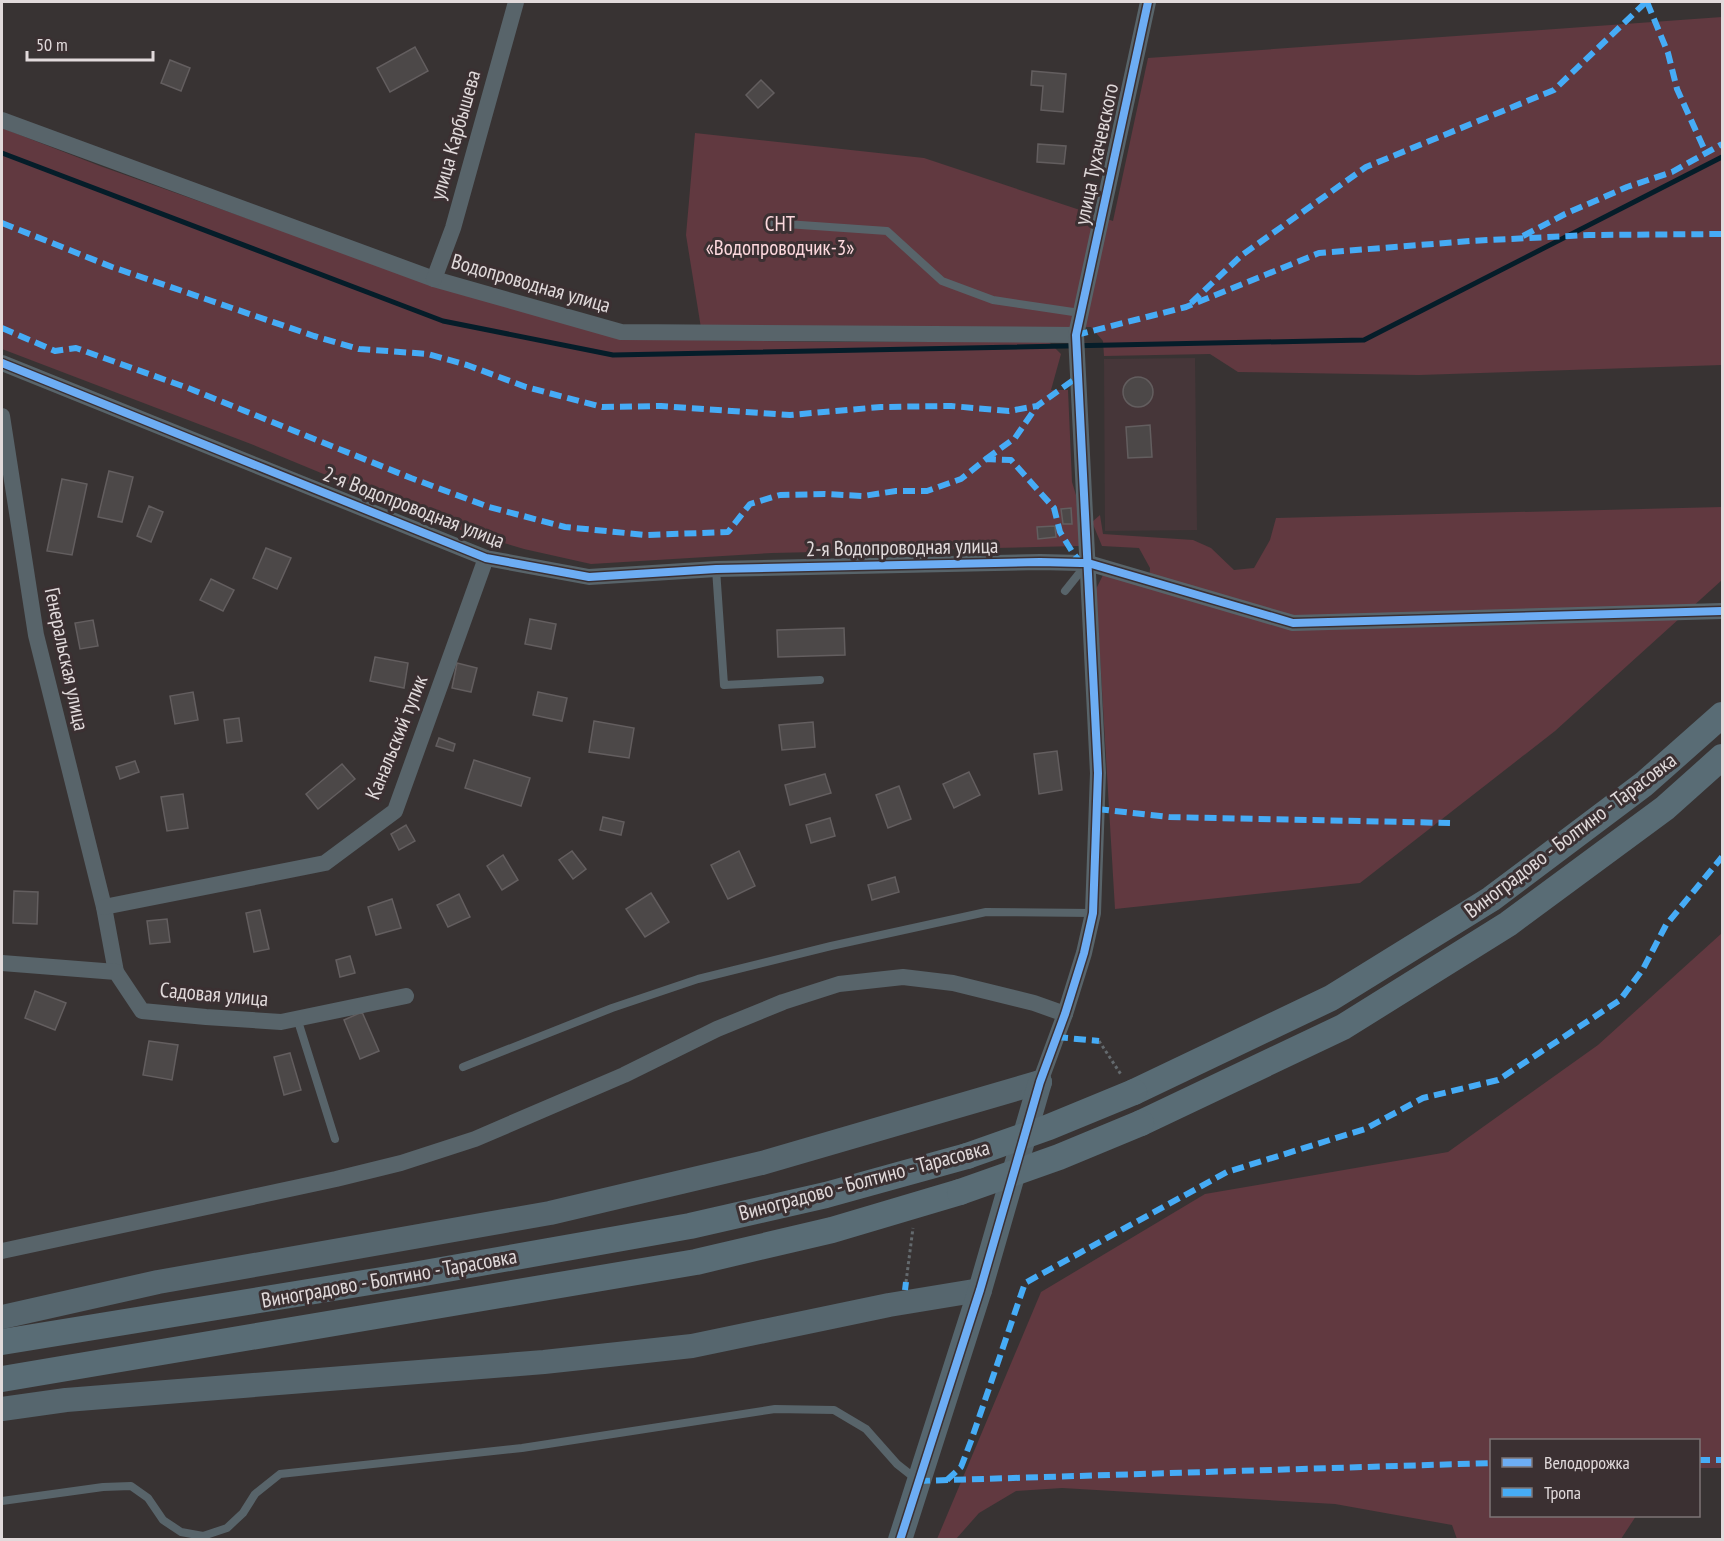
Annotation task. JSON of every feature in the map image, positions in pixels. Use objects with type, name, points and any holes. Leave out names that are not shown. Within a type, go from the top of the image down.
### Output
[{"type":"main road","name":"Виноградово - Болтино - Тарасовка","points":[[2,1342],[413,1275],[690,1226],[826,1194],[967,1155],[1049,1127],[1134,1092],[1331,998],[1491,899],[1644,784],[1722,715]]},
{"type":"main road","name":"Виноградово - Болтино - Тарасовка","points":[[2,1379],[696,1262],[832,1230],[916,1206],[1059,1157],[1141,1123],[1344,1027],[1508,924],[1665,808],[1722,757]]},
{"type":"street","name":"улица Карбышева","points":[[434,279],[453,228],[516,2]]},
{"type":"street","name":"улица Тухачевского","points":[[1040,1082],[1065,1014],[1084,953],[1093,914],[1098,773],[1076,335],[1148,2]]},
{"type":"street","name":"Водопроводная улица","points":[[2,120],[434,279],[621,332],[1076,335]]},
{"type":"street","name":"2-я Водопроводная улица","points":[[2,363],[486,558],[589,577],[716,569],[1088,563],[1293,622],[1722,610]]},
{"type":"street","name":"Генеральская улица","points":[[2,417],[36,635],[104,907],[116,972]]},
{"type":"street","name":"Канальский тупик","points":[[104,907],[324,863],[395,811],[486,558]]},
{"type":"street","points":[[2,963],[116,972]]},
{"type":"street","name":"Садовая улица","points":[[116,972],[142,1011],[206,1017],[282,1022],[297,1017],[406,996]]},
{"type":"street","points":[[2,1251],[401,1163],[475,1139],[624,1075],[717,1029],[783,1002],[839,984],[903,977],[954,983],[1034,1003],[1065,1014]]},
{"type":"street","points":[[900,1539],[980,1290],[1040,1082]]},
{"type":"street","points":[[2,1317],[158,1282],[550,1214],[762,1163],[1040,1082]]},
{"type":"street","points":[[2,1409],[66,1400],[544,1362],[692,1346],[889,1305],[980,1290]]},
{"type":"lane","points":[[772,223],[887,231],[942,281],[993,300],[1080,313]]},
{"type":"lane","points":[[1065,591],[1088,563]]},
{"type":"lane","points":[[716,569],[724,684],[820,680]]},
{"type":"lane","points":[[463,1067],[612,1008],[676,986],[831,946],[986,912],[1093,914]]},
{"type":"lane","points":[[297,1017],[335,1139]]},
{"type":"lane","points":[[2,1501],[103,1487],[131,1486],[148,1498],[163,1520],[181,1532],[204,1536],[227,1528],[243,1513],[255,1494],[280,1474],[522,1448],[775,1408],[834,1410],[866,1429],[897,1464],[918,1481]]},
{"type":"path","points":[[1099,1041],[1134,1092]]},
{"type":"path","points":[[906,1282],[916,1206]]},
{"type":"shaded area","points":[[1195,358],[1197,530],[1105,531],[1104,359]]},
{"type":"green space","name":"СНТ «Водопроводчик-3»","points":[[1722,17],[1722,365],[1419,375],[1238,372],[1210,354],[1104,356],[1103,341],[1091,327],[897,330],[701,328],[686,235],[695,133],[924,158],[1113,221],[1148,58]]},
{"type":"green space","points":[[2,128],[100,166],[432,284],[619,339],[828,342],[1048,341],[1061,354],[1051,390],[1068,390],[1072,482],[1079,505],[1079,546],[772,553],[591,564],[524,549],[454,528],[251,444],[2,349]]},
{"type":"green space","points":[[1722,507],[1722,580],[1555,731],[1360,883],[1115,909],[1096,589],[1103,575],[1149,586],[1150,568],[1139,548],[1102,546],[1092,522],[1100,515],[1103,534],[1193,540],[1211,548],[1234,570],[1254,568],[1270,540],[1276,518]]},
{"type":"green space","points":[[1722,933],[1722,1468],[1700,1468],[1700,1439],[1490,1439],[1490,1517],[1635,1517],[1621,1539],[1457,1539],[1452,1525],[1335,1504],[1062,1488],[1016,1491],[979,1513],[956,1539],[937,1539],[1041,1292],[1205,1194],[1448,1152],[1598,1045]]},
{"type":"building","points":[[415,47],[428,71],[390,92],[377,68]]},
{"type":"building","points":[[170,60],[190,68],[181,91],[161,83]]},
{"type":"building","points":[[1032,71],[1066,74],[1063,112],[1041,110],[1043,86],[1031,85]]},
{"type":"building","points":[[761,80],[774,93],[758,108],[746,95]]},
{"type":"building","points":[[1038,144],[1066,146],[1064,164],[1037,162]]},
{"type":"building","points":[[1138,377],[1144,378],[1152,386],[1152,398],[1144,406],[1138,407],[1132,406],[1124,398],[1123,392],[1124,386],[1132,378]]},
{"type":"building","points":[[1150,425],[1152,457],[1128,458],[1126,427]]},
{"type":"building","points":[[109,471],[133,477],[122,522],[98,517]]},
{"type":"building","points":[[62,479],[87,484],[72,555],[47,551]]},
{"type":"building","points":[[149,506],[163,512],[151,542],[137,536]]},
{"type":"building","points":[[1071,508],[1072,524],[1063,524],[1061,509]]},
{"type":"building","points":[[1055,526],[1056,537],[1038,539],[1037,527]]},
{"type":"building","points":[[266,548],[291,558],[277,589],[253,578]]},
{"type":"building","points":[[211,579],[234,590],[223,611],[200,600]]},
{"type":"building","points":[[530,619],[556,624],[551,649],[525,644]]},
{"type":"building","points":[[93,620],[98,646],[80,649],[75,623]]},
{"type":"building","points":[[844,628],[845,655],[778,657],[777,630]]},
{"type":"building","points":[[375,657],[408,663],[404,688],[370,681]]},
{"type":"building","points":[[457,663],[477,668],[471,692],[452,688]]},
{"type":"building","points":[[193,692],[198,720],[175,724],[170,696]]},
{"type":"building","points":[[538,692],[567,698],[562,721],[533,715]]},
{"type":"building","points":[[239,718],[242,741],[227,743],[224,720]]},
{"type":"building","points":[[594,721],[634,728],[629,758],[589,752]]},
{"type":"building","points":[[813,722],[815,747],[782,750],[779,725]]},
{"type":"building","points":[[439,738],[455,744],[453,751],[436,746]]},
{"type":"building","points":[[1057,751],[1062,790],[1039,794],[1034,754]]},
{"type":"building","points":[[474,760],[530,778],[521,806],[465,788]]},
{"type":"building","points":[[135,761],[139,772],[120,779],[116,767]]},
{"type":"building","points":[[342,764],[355,779],[318,809],[306,794]]},
{"type":"building","points":[[969,772],[980,795],[954,808],[943,784]]},
{"type":"building","points":[[825,774],[831,793],[790,805],[785,785]]},
{"type":"building","points":[[899,786],[911,819],[888,828],[876,795]]},
{"type":"building","points":[[183,794],[188,828],[167,831],[161,797]]},
{"type":"building","points":[[603,817],[624,822],[621,835],[600,830]]},
{"type":"building","points":[[830,818],[835,836],[811,843],[806,825]]},
{"type":"building","points":[[406,825],[415,841],[399,850],[391,834]]},
{"type":"building","points":[[572,851],[586,869],[573,879],[559,860]]},
{"type":"building","points":[[739,851],[755,886],[728,899],[711,865]]},
{"type":"building","points":[[503,855],[518,880],[502,890],[487,866]]},
{"type":"building","points":[[895,877],[899,892],[872,900],[868,885]]},
{"type":"building","points":[[14,891],[38,892],[37,924],[13,923]]},
{"type":"building","points":[[651,893],[669,922],[645,937],[626,909]]},
{"type":"building","points":[[459,894],[470,917],[448,927],[437,905]]},
{"type":"building","points":[[392,899],[401,928],[376,935],[368,907]]},
{"type":"building","points":[[260,910],[269,949],[254,952],[246,913]]},
{"type":"building","points":[[167,919],[170,942],[150,944],[147,921]]},
{"type":"building","points":[[350,956],[355,973],[340,977],[336,960]]},
{"type":"building","points":[[35,991],[66,1003],[55,1030],[25,1018]]},
{"type":"building","points":[[362,1012],[379,1051],[360,1059],[344,1020]]},
{"type":"building","points":[[149,1041],[178,1045],[172,1080],[143,1075]]},
{"type":"building","points":[[290,1053],[301,1090],[284,1095],[274,1057]]},
{"type":"waterway","points":[[2,153],[443,321],[613,355],[1364,340],[1722,157]]},
{"type":"marked path","points":[[1191,303],[1242,255],[1366,167],[1554,90],[1646,2]]},
{"type":"marked path","points":[[1647,2],[1668,53],[1677,89],[1706,153]]},
{"type":"marked path","points":[[1523,236],[1565,214],[1627,187],[1672,172],[1722,144]]},
{"type":"marked path","points":[[2,223],[112,267],[314,336],[359,349],[428,354],[467,365],[526,387],[602,407],[661,406],[790,415],[881,407],[951,406],[1009,411],[1037,406],[1079,376]]},
{"type":"marked path","points":[[1076,335],[1186,307],[1319,253],[1470,241],[1589,235],[1722,234]]},
{"type":"marked path","points":[[2,328],[55,351],[76,348],[188,388],[489,507],[565,527],[646,535],[728,532],[750,504],[780,495],[863,496],[896,491],[927,491],[961,479],[986,459],[1011,460],[1054,508],[1060,532],[1081,563]]},
{"type":"marked path","points":[[986,459],[1015,438],[1037,406]]},
{"type":"marked path","points":[[1097,809],[1169,817],[1450,823]]},
{"type":"marked path","points":[[947,1480],[961,1467],[1025,1283],[1227,1172],[1365,1129],[1423,1098],[1498,1080],[1620,1000],[1643,969],[1666,925],[1722,857]]},
{"type":"marked path","points":[[1056,1037],[1099,1041]]},
{"type":"marked path","points":[[905,1290],[906,1282]]},
{"type":"marked path","points":[[1700,1460],[1722,1460]]},
{"type":"marked path","points":[[918,1481],[1490,1463]]},
{"type":"cycle path","points":[[900,1540],[980,1290],[1040,1082],[1084,953],[1093,913],[1098,773],[1076,335],[1148,2]]},
{"type":"cycle path","points":[[2,363],[486,558],[589,577],[716,569],[1088,563],[1293,623],[1722,611]]}]
